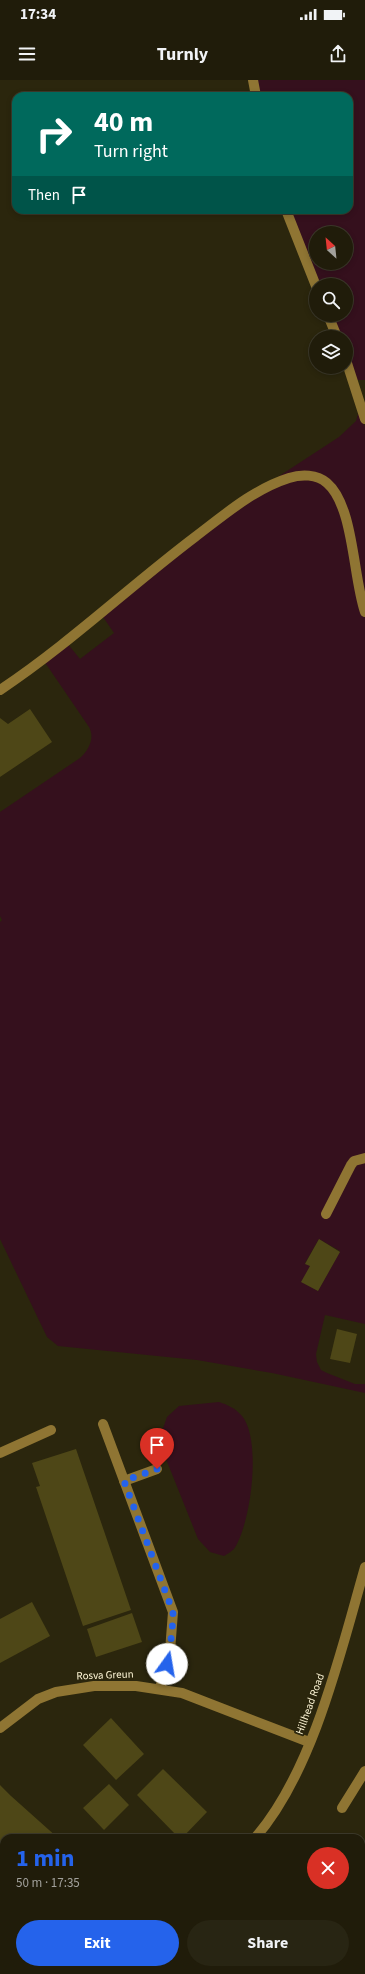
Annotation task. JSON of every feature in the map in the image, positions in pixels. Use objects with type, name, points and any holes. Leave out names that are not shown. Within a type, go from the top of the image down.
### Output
[{"type":"street","points":[[253,80],[255,92]]},
{"type":"street","points":[[288,214],[313,278]]},
{"type":"street","points":[[351,374],[365,419]]},
{"type":"street","points":[[0,690],[60,647],[131,588],[220,518],[260,491],[298,476],[310,476],[321,479],[330,486],[338,498],[350,535],[365,612]]},
{"type":"street","points":[[326,1214],[351,1165],[354,1161],[365,1158]]},
{"type":"street","points":[[103,1424],[173,1612],[170,1651],[160,1688]]},
{"type":"street","points":[[0,1453],[51,1430]]},
{"type":"street","points":[[124,1481],[157,1469]]},
{"type":"street","name":"Hillhead Road","points":[[258,1834],[277,1808],[309,1742],[334,1673],[365,1567]]},
{"type":"street","name":"Rosva Greun","points":[[0,1728],[38,1699],[56,1692],[94,1686],[160,1688],[182,1693],[309,1742]]},
{"type":"street","points":[[342,1808],[365,1771]]},
{"type":"shaded area","points":[[255,80],[365,80],[365,380],[356,380],[353,373],[353,330],[336,330],[333,322],[353,322],[353,278],[314,278],[311,270],[353,270],[353,226],[309,226],[309,265],[289,214],[353,214],[353,92],[257,92]]},
{"type":"shaded area","points":[[359,410],[365,427],[365,1324],[325,1315],[316,1354],[317,1362],[321,1370],[355,1384],[365,1384],[365,1393],[272,1373],[197,1360],[58,1346],[47,1337],[0,1239],[0,922],[2,920],[0,916],[0,812],[80,758],[88,748],[91,740],[91,731],[89,727],[44,661],[67,643],[80,659],[114,633],[101,614],[247,497],[339,437],[356,421]],"holes":[[[319,1239],[340,1251],[318,1291],[302,1282],[310,1266],[305,1263]]]},
{"type":"shaded area","points":[[219,1402],[231,1407],[242,1416],[248,1428],[252,1443],[253,1462],[252,1482],[245,1521],[234,1549],[224,1556],[210,1552],[198,1539],[162,1449],[162,1431],[167,1417],[179,1406]]},
{"type":"building","points":[[30,709],[52,742],[0,777],[0,718],[8,724]]},
{"type":"building","points":[[319,1239],[340,1252],[318,1291],[301,1282],[310,1266],[305,1264]]},
{"type":"building","points":[[337,1329],[357,1334],[350,1363],[330,1359]]},
{"type":"building","points":[[76,1449],[131,1610],[83,1626],[36,1487],[40,1486],[32,1463]]},
{"type":"building","points":[[32,1602],[50,1636],[0,1663],[0,1619]]},
{"type":"building","points":[[132,1613],[142,1642],[96,1657],[87,1629]]},
{"type":"building","points":[[111,1718],[144,1754],[116,1780],[83,1745]]},
{"type":"building","points":[[163,1769],[207,1812],[186,1834],[175,1834],[137,1795]]},
{"type":"building","points":[[109,1784],[129,1805],[104,1830],[83,1808]]},
{"type":"building","points":[[0,1785],[54,1834],[0,1834]]},
{"type":"route","points":[[157,1469],[124,1481],[173,1612],[170,1651],[167,1664]]}]
